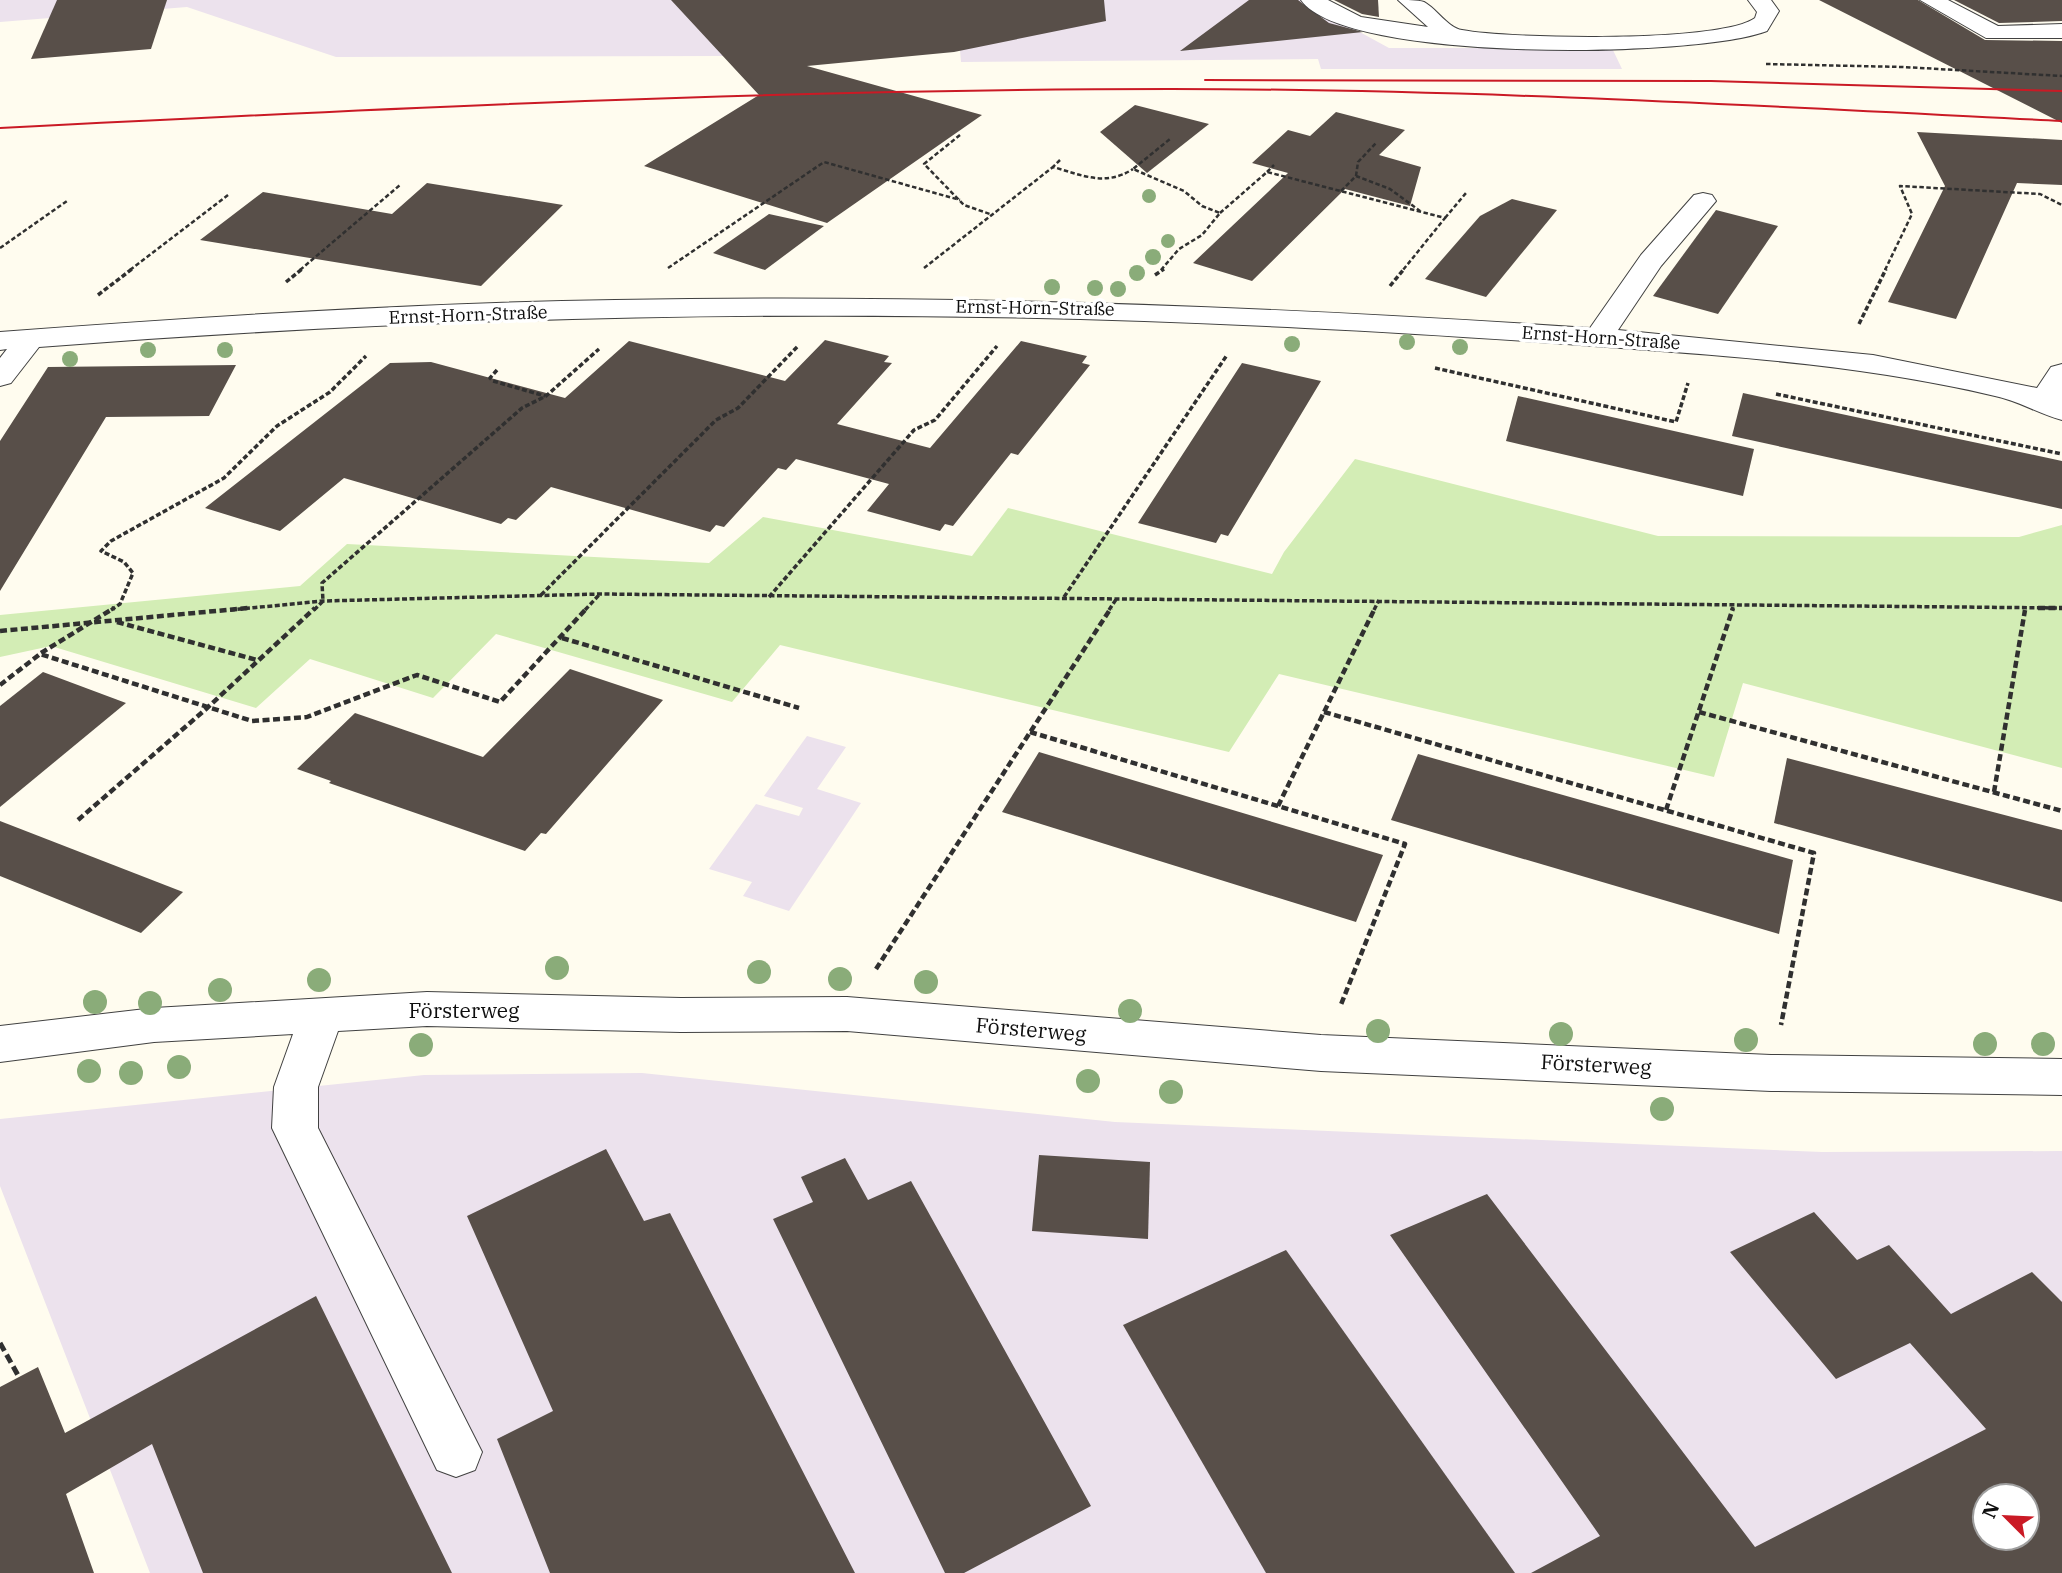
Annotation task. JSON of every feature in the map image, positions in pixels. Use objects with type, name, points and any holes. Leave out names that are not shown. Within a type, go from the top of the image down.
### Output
[{"type":"street","points":[[1312,0],[1356,22],[1451,35],[1551,41],[1699,40],[1759,27],[1767,20],[1768,11],[1759,0]]},
{"type":"street","points":[[1409,0],[1451,35]]},
{"type":"street","points":[[1931,0],[1994,33],[2062,30]]},
{"type":"street","points":[[1599,337],[1651,261],[1703,201]]},
{"type":"street","name":"Ernst-Horn-Straße","points":[[0,341],[237,324],[407,316],[837,306],[1031,307],[1253,316],[1599,337],[1842,360],[1958,379],[2053,405]]},
{"type":"street","points":[[0,377],[42,337]]},
{"type":"street","points":[[2053,405],[2062,373]]},
{"type":"street","name":"Försterweg","points":[[0,1044],[154,1025],[427,1009],[681,1015],[847,1014],[1321,1053],[1772,1073],[2062,1077]]},
{"type":"street","points":[[322,1015],[296,1087],[295,1128],[456,1451]]},
{"type":"path","points":[[1754,64],[1903,67],[1967,73],[2062,76]]},
{"type":"path","points":[[960,135],[924,164],[964,205],[990,214]]},
{"type":"path","points":[[1053,167],[1114,182],[1170,139]]},
{"type":"path","points":[[1341,191],[1356,176],[1357,162],[1376,143]]},
{"type":"path","points":[[906,306],[911,283],[922,269],[942,257],[954,243],[975,231],[990,214],[1060,160]]},
{"type":"path","points":[[323,601],[322,583],[522,408],[546,397],[623,328],[646,283],[824,162],[960,200]]},
{"type":"path","points":[[1141,311],[1152,277],[1169,265],[1180,248],[1202,235],[1220,213],[1274,165]]},
{"type":"path","points":[[1133,169],[1184,191],[1202,206],[1220,213]]},
{"type":"path","points":[[1267,172],[1445,218]]},
{"type":"path","points":[[1356,176],[1389,187],[1420,212]]},
{"type":"path","points":[[237,324],[400,185]]},
{"type":"path","points":[[1842,360],[1912,214],[1900,186],[2040,194],[2062,203]]},
{"type":"path","points":[[1372,323],[1375,304],[1466,193]]},
{"type":"path","points":[[42,337],[228,195]]},
{"type":"path","points":[[0,248],[67,201]]},
{"type":"path","points":[[540,596],[716,420],[738,408],[837,306]]},
{"type":"path","points":[[768,598],[914,430],[935,420],[1031,307]]},
{"type":"path","points":[[0,685],[40,654],[120,604],[133,573],[124,562],[101,551],[111,541],[223,478],[277,426],[330,392],[407,316]]},
{"type":"path","points":[[1064,598],[1253,316]]},
{"type":"path","points":[[1422,365],[1676,422]]},
{"type":"path","points":[[497,370],[490,378],[492,381],[546,397]]},
{"type":"path","points":[[1770,393],[2062,454]]},
{"type":"path","points":[[40,654],[206,709],[252,721],[307,717],[417,676],[500,702],[600,594]]},
{"type":"path","points":[[0,631],[323,601],[600,594],[768,598],[1379,600],[1733,607],[2025,610],[2062,608]]},
{"type":"path","points":[[847,1014],[1117,598]]},
{"type":"path","points":[[1279,807],[1379,600]]},
{"type":"path","points":[[78,820],[206,709],[323,601]]},
{"type":"path","points":[[1666,810],[1733,607]]},
{"type":"path","points":[[1994,792],[2025,610]]},
{"type":"path","points":[[113,621],[258,660]]},
{"type":"path","points":[[562,638],[799,708]]},
{"type":"path","points":[[1324,712],[1814,853],[1772,1073]]},
{"type":"path","points":[[1699,712],[2062,811]]},
{"type":"path","points":[[1030,732],[1405,844],[1321,1053]]},
{"type":"path","points":[[0,1343],[19,1377]]},
{"type":"shaded area","points":[[0,0],[1301,0],[1389,48],[1612,48],[1622,69],[1321,69],[1318,59],[961,62],[960,50],[723,56],[336,57],[187,7],[0,22]]},
{"type":"shaded area","points":[[807,736],[846,747],[817,789],[861,803],[789,911],[743,896],[752,882],[709,869],[756,804],[799,816],[803,808],[764,796]]},
{"type":"shaded area","points":[[642,1073],[1115,1122],[1822,1152],[2062,1151],[2062,1573],[150,1573],[0,1186],[0,1119],[424,1075]]},
{"type":"green space","points":[[1355,459],[1658,536],[2019,537],[2062,525],[2062,768],[1743,683],[1714,777],[1279,674],[1229,752],[780,645],[732,702],[496,634],[433,698],[310,659],[256,708],[51,646],[0,657],[0,615],[300,586],[347,544],[709,563],[763,517],[972,556],[1008,508],[1272,574],[1284,552]]},
{"type":"building","points":[[57,0],[167,0],[151,49],[31,59]]},
{"type":"building","points":[[671,0],[1104,0],[1106,21],[954,52],[807,66],[982,115],[827,223],[644,166],[759,95]]},
{"type":"building","points":[[1249,0],[1298,0],[1329,23],[1363,32],[1180,51]]},
{"type":"building","points":[[1334,0],[1378,0],[1379,17],[1362,14]]},
{"type":"building","points":[[1819,0],[1918,0],[1985,40],[2062,41],[2062,123]]},
{"type":"building","points":[[1954,0],[2062,0],[2062,21],[1999,23]]},
{"type":"building","points":[[1135,105],[1209,124],[1147,173],[1100,132]]},
{"type":"building","points":[[1336,112],[1405,130],[1379,155],[1421,167],[1410,206],[1345,189],[1252,281],[1193,263],[1288,173],[1252,163],[1288,130],[1310,136]]},
{"type":"building","points":[[1917,132],[2062,140],[2062,185],[2017,183],[1956,319],[1888,302],[1945,186]]},
{"type":"building","points":[[427,183],[563,205],[481,286],[200,240],[263,192],[392,214]]},
{"type":"building","points":[[1512,199],[1557,210],[1486,297],[1425,279],[1480,216]]},
{"type":"building","points":[[1716,210],[1778,226],[1718,314],[1653,296]]},
{"type":"building","points":[[769,214],[824,226],[765,270],[713,253]]},
{"type":"building","points":[[825,340],[889,356],[884,362],[892,363],[837,424],[930,448],[1021,341],[1087,356],[1082,363],[1090,365],[1018,455],[1011,453],[953,526],[945,524],[940,531],[867,511],[889,484],[796,459],[786,470],[778,468],[724,527],[716,525],[710,532],[551,487],[516,520],[508,518],[501,524],[344,478],[280,531],[205,508],[390,363],[431,362],[565,398],[629,341],[785,381]]},
{"type":"building","points":[[1242,363],[1321,381],[1228,536],[1221,534],[1216,543],[1138,523]]},
{"type":"building","points":[[236,365],[209,416],[106,417],[0,591],[0,441],[48,367]]},
{"type":"building","points":[[1743,393],[2062,461],[2062,509],[1732,436]]},
{"type":"building","points":[[1518,396],[1754,449],[1743,496],[1506,441]]},
{"type":"building","points":[[570,669],[663,700],[546,834],[541,833],[525,851],[329,783],[331,781],[297,769],[355,713],[483,757]]},
{"type":"building","points":[[43,672],[126,703],[0,807],[0,706]]},
{"type":"building","points":[[1039,752],[1383,855],[1356,922],[1002,812]]},
{"type":"building","points":[[1418,754],[1793,860],[1779,934],[1391,820]]},
{"type":"building","points":[[1787,758],[2062,830],[2062,902],[1774,823]]},
{"type":"building","points":[[0,821],[183,892],[141,933],[0,876]]},
{"type":"building","points":[[606,1149],[644,1221],[670,1213],[855,1573],[550,1573],[497,1439],[553,1411],[467,1216]]},
{"type":"building","points":[[1039,1155],[1150,1162],[1148,1239],[1032,1231]]},
{"type":"building","points":[[845,1158],[868,1200],[911,1181],[1091,1506],[964,1573],[945,1573],[773,1219],[813,1202],[801,1177]]},
{"type":"building","points":[[1487,1194],[1755,1547],[1986,1429],[1910,1343],[1836,1379],[1730,1252],[1814,1212],[1857,1260],[1889,1245],[1951,1314],[2032,1272],[2062,1302],[2062,1573],[1531,1573],[1600,1536],[1390,1235]]},
{"type":"building","points":[[1286,1250],[1515,1573],[1266,1573],[1123,1325]]},
{"type":"building","points":[[316,1296],[452,1573],[203,1573],[152,1444],[66,1494],[94,1573],[0,1573],[0,1387],[38,1367],[65,1433]]},
{"type":"tram line","points":[[1205,80],[1711,81],[2062,91]]},
{"type":"tram line","points":[[0,128],[731,96],[1171,89],[1505,95],[2062,121]]}]
